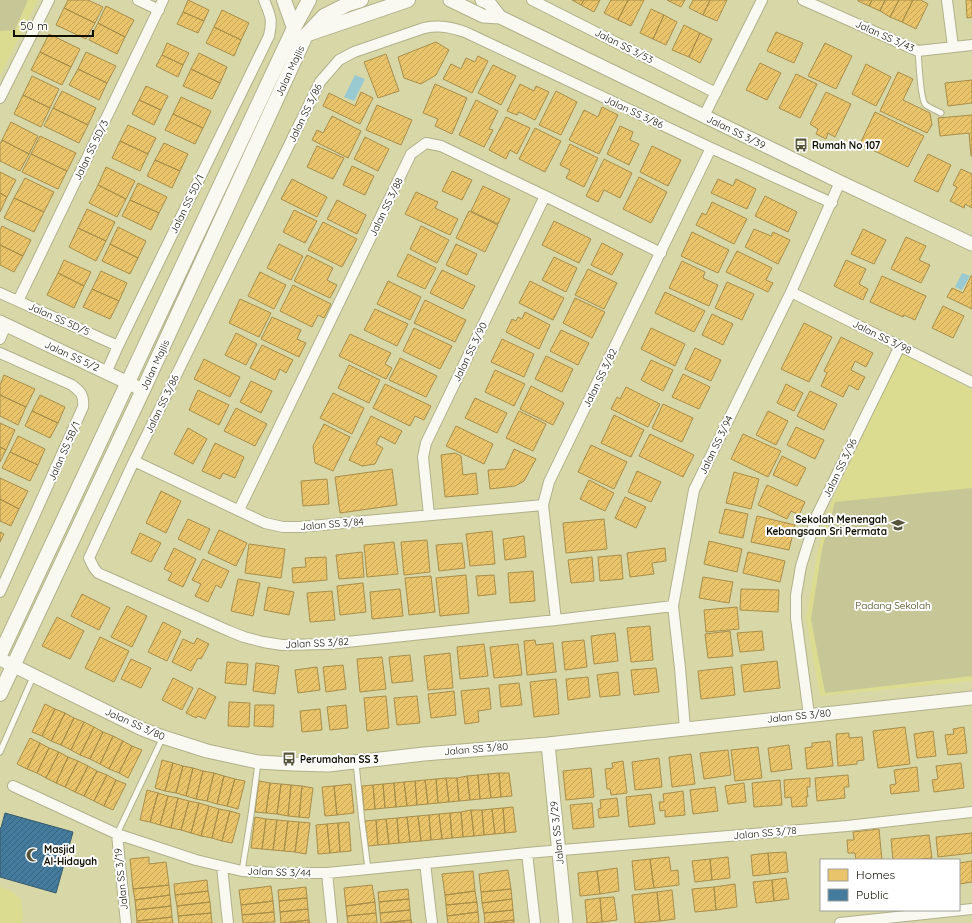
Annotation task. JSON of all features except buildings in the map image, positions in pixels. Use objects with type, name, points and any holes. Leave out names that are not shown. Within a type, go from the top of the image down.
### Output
[{"type":"main road","points":[[284,0],[300,31]]},
{"type":"main road","points":[[295,0],[300,31]]},
{"type":"main road","name":"Jalan Majlis","points":[[0,694],[143,390],[300,31],[309,0]]},
{"type":"main road","points":[[300,31],[324,16],[348,4],[361,0]]},
{"type":"main road","points":[[300,31],[408,0]]},
{"type":"main road","name":"Jalan Majlis","points":[[0,655],[128,382],[300,31]]},
{"type":"street","points":[[0,98],[49,0]]},
{"type":"street","points":[[138,0],[161,5]]},
{"type":"street","name":"Jalan SS 5D/1","points":[[106,373],[269,36],[271,18],[264,0]]},
{"type":"street","name":"Jalan SS 3/39","points":[[450,0],[483,16],[500,18],[972,244]]},
{"type":"street","name":"Jalan SS 3/39","points":[[482,0],[489,3],[500,18]]},
{"type":"street","name":"Jalan SS 3/53","points":[[532,0],[716,93]]},
{"type":"street","points":[[704,116],[762,0]]},
{"type":"street","name":"Jalan SS 3/43","points":[[803,0],[918,51],[972,45]]},
{"type":"street","points":[[947,0],[953,48]]},
{"type":"street","name":"Jalan SS 5D/3","points":[[18,301],[161,5]]},
{"type":"street","name":"Jalan SS 3/86","points":[[94,568],[89,558],[134,461],[320,82],[339,60],[354,52],[424,28],[436,26],[465,32],[711,148],[832,203]]},
{"type":"street","name":"Jalan SS 3/88","points":[[239,510],[411,154],[426,143],[442,146],[660,254]]},
{"type":"street","name":"Jalan SS 3/82","points":[[556,620],[543,505],[549,482],[711,148]]},
{"type":"street","name":"Jalan SS 3/94","points":[[685,729],[673,606],[694,490],[791,292],[832,203],[840,182]]},
{"type":"street","name":"Jalan SS 3/90","points":[[429,515],[423,457],[426,443],[545,196]]},
{"type":"street","name":"Jalan SS 3/98","points":[[791,292],[972,382]]},
{"type":"street","name":"Jalan SS 5D/5","points":[[0,293],[118,346]]},
{"type":"street","points":[[0,338],[3,324]]},
{"type":"street","name":"Jalan SS 5/2","points":[[3,324],[143,390]]},
{"type":"street","name":"Jalan SS 3/96","points":[[809,715],[796,618],[796,595],[801,566],[817,516],[900,346]]},
{"type":"street","name":"Jalan SS 5B/1","points":[[0,352],[72,385],[80,391],[84,399],[84,407],[0,592]]},
{"type":"street","name":"Jalan SS 3/84","points":[[134,461],[265,523],[283,527],[299,527],[543,505]]},
{"type":"street","name":"Jalan SS 3/82","points":[[94,568],[98,573],[229,632],[264,642],[282,644],[328,644],[673,606]]},
{"type":"street","name":"Jalan SS 3/80","points":[[0,659],[142,729],[163,737],[207,751],[258,762],[293,764],[328,765],[424,754],[548,744],[972,698]]},
{"type":"street","name":"Jalan SS 3/29","points":[[548,744],[566,923]]},
{"type":"street","name":"Jalan SS 3/44","points":[[13,786],[117,834],[196,860],[222,867],[242,870],[279,874],[327,873],[559,850]]},
{"type":"street","name":"Jalan SS 3/78","points":[[559,850],[847,826],[972,812]]},
{"type":"street","name":"Jalan SS 3/19","points":[[117,834],[126,923]]},
{"type":"street","points":[[527,853],[535,923]]},
{"type":"street","points":[[425,863],[432,923]]},
{"type":"street","points":[[222,867],[228,923]]},
{"type":"street","points":[[327,873],[332,923]]},
{"type":"street","points":[[960,910],[972,909]]},
{"type":"street","points":[[840,923],[953,911]]},
{"type":"lane","points":[[918,51],[924,101],[928,107],[941,113]]},
{"type":"lane","points":[[0,752],[33,676]]},
{"type":"lane","points":[[117,834],[163,737]]},
{"type":"lane","points":[[242,870],[258,762]]},
{"type":"lane","points":[[356,762],[368,869]]},
{"type":"shaded area","points":[[0,0],[38,0],[0,76]]},
{"type":"shaded area","name":"Padang Sekolah","points":[[902,353],[972,390],[972,681],[820,696],[806,619],[818,550],[832,501]]},
{"type":"shaded area","points":[[0,887],[11,891],[21,899],[23,917],[22,923],[0,923]]},
{"type":"green space","points":[[0,0],[28,0],[15,30],[0,31]]},
{"type":"green space","name":"Padang Sekolah","points":[[972,488],[972,676],[825,693],[811,619],[822,549],[835,502]]},
{"type":"water","points":[[355,75],[365,79],[354,101],[344,97]]},
{"type":"water","points":[[962,273],[970,276],[962,290],[955,287]]},
{"type":"place","name":"Rumah No 107","points":[[801,145]]},
{"type":"place","name":"Sekolah Menengah Kebangsaan Sri Permata","points":[[898,525]]},
{"type":"place","name":"Perumahan SS 3","points":[[289,759]]},
{"type":"place","name":"Masjid Al-Hidayah","points":[[33,855]]}]
